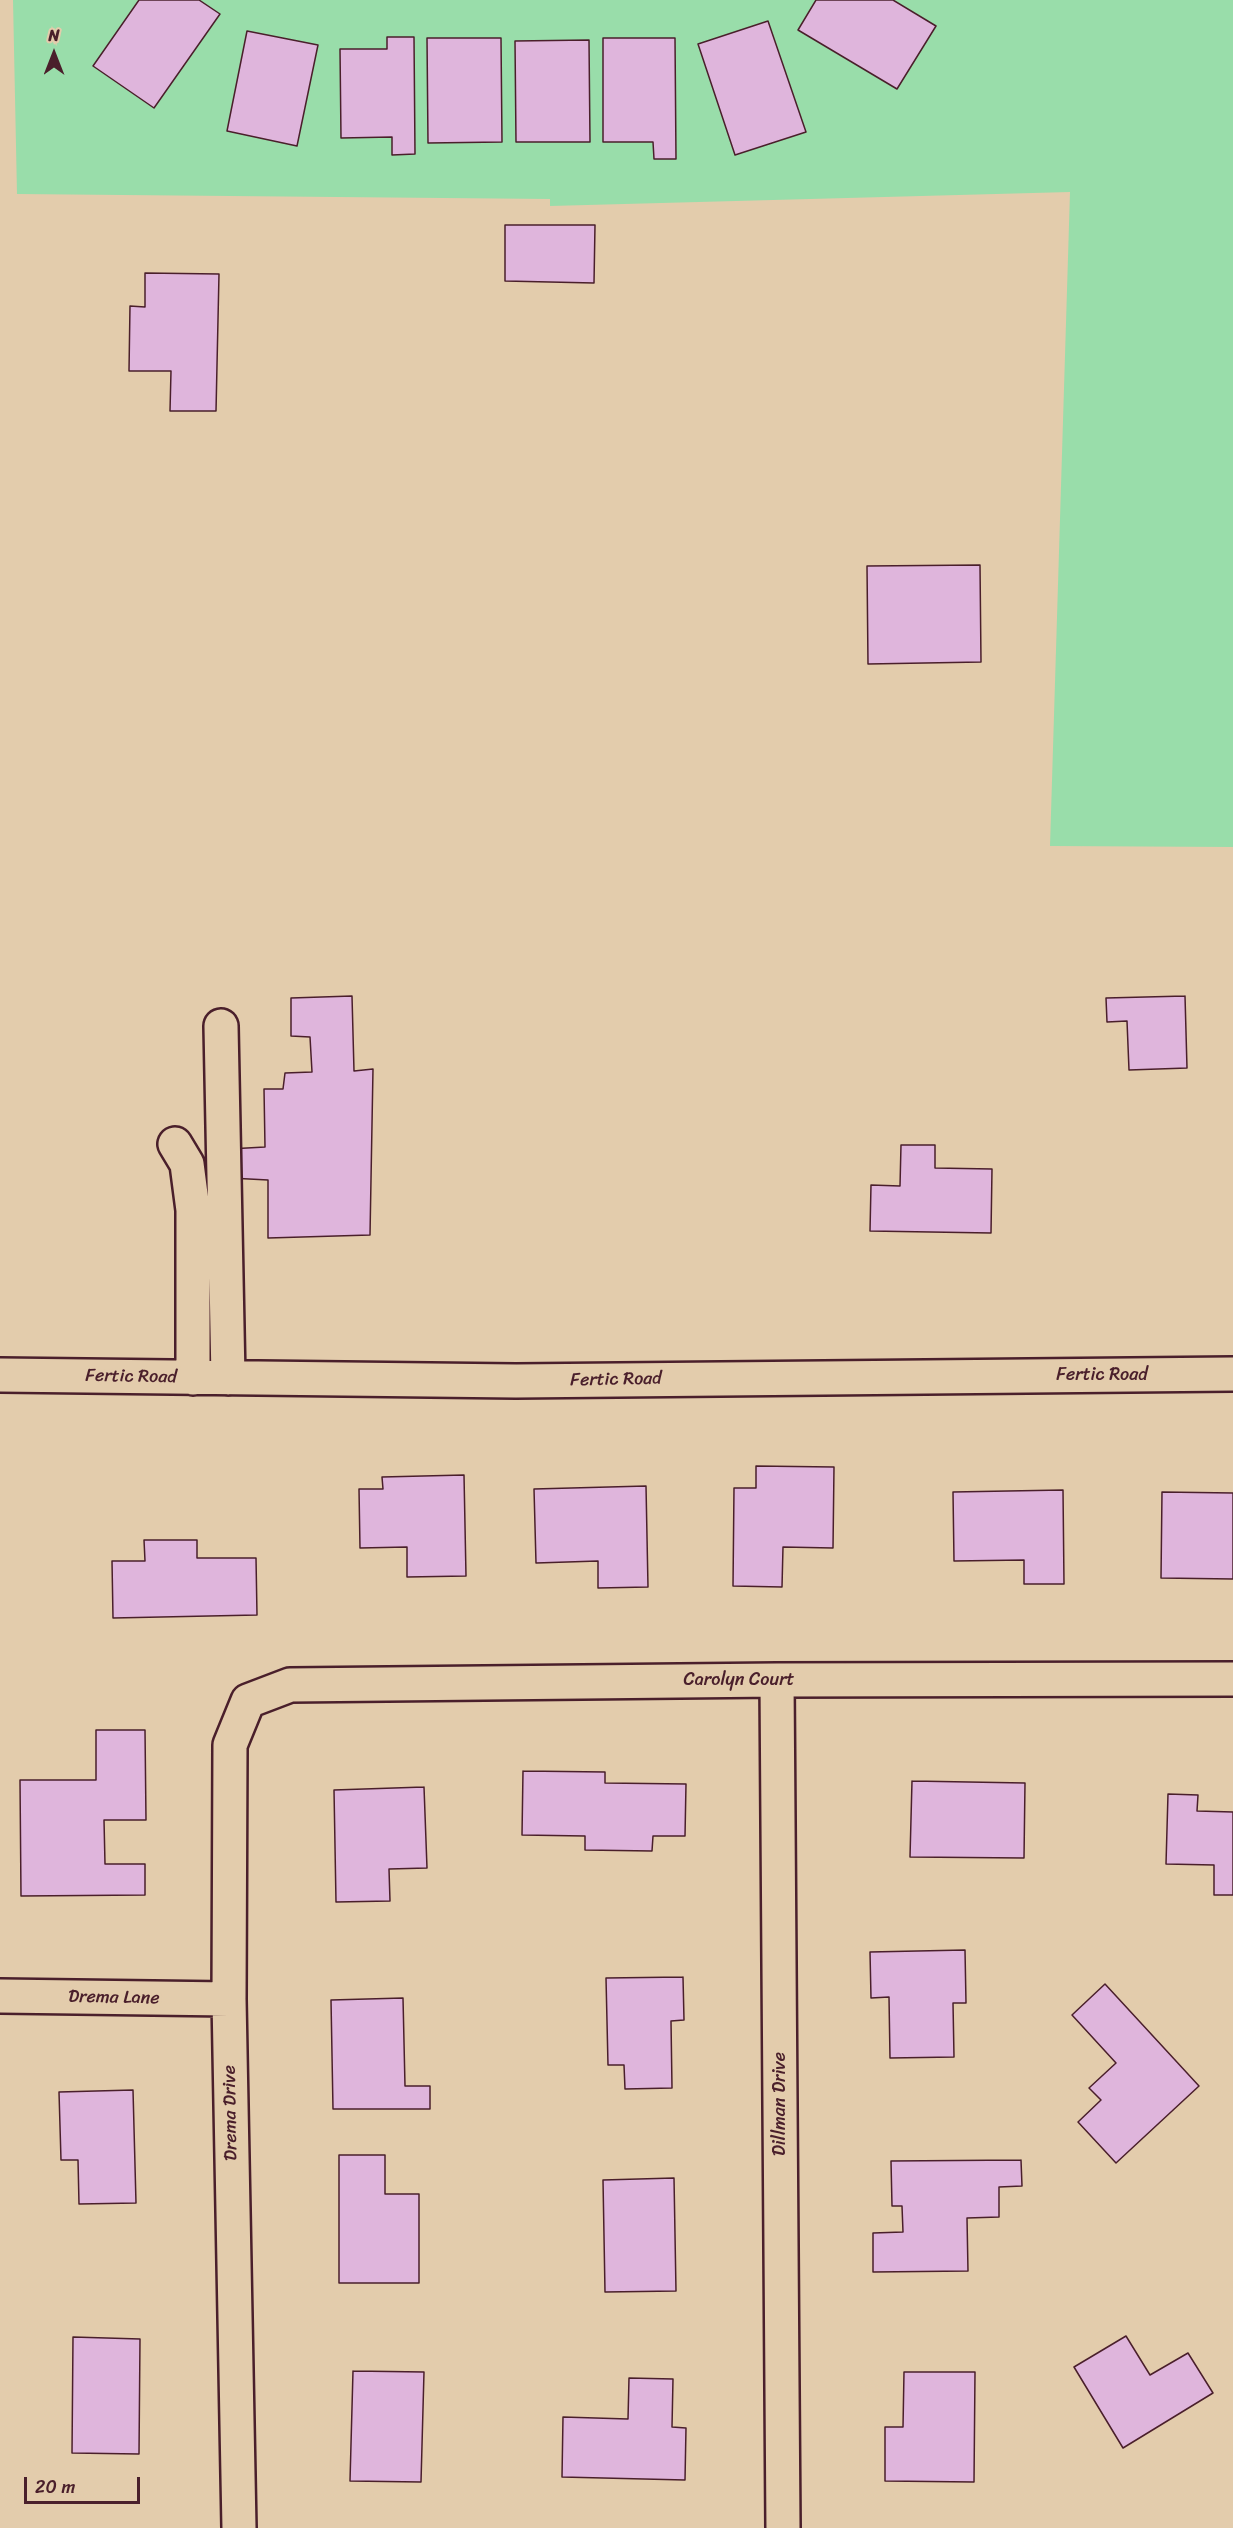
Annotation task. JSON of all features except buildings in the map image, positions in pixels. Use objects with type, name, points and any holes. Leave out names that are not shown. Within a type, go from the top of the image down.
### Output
[{"type":"street","points":[[221,1026],[228,1377]]},
{"type":"street","points":[[175,1144],[187,1164],[193,1210],[193,1377]]},
{"type":"street","name":"Fertic Road","points":[[0,1376],[516,1381],[1233,1374]]},
{"type":"street","name":"Carolyn Court","points":[[249,1701],[290,1685],[777,1680],[1233,1679]]},
{"type":"street","name":"Dillman Drive","points":[[777,1680],[783,2528]]},
{"type":"street","name":"Drema Drive","points":[[239,2528],[229,1999],[230,1745],[249,1701]]},
{"type":"street","name":"Drema Lane","points":[[0,1996],[229,1999]]},
{"type":"green space","points":[[13,0],[1233,0],[1233,847],[1050,846],[1070,192],[550,206],[550,199],[17,194]]}]
